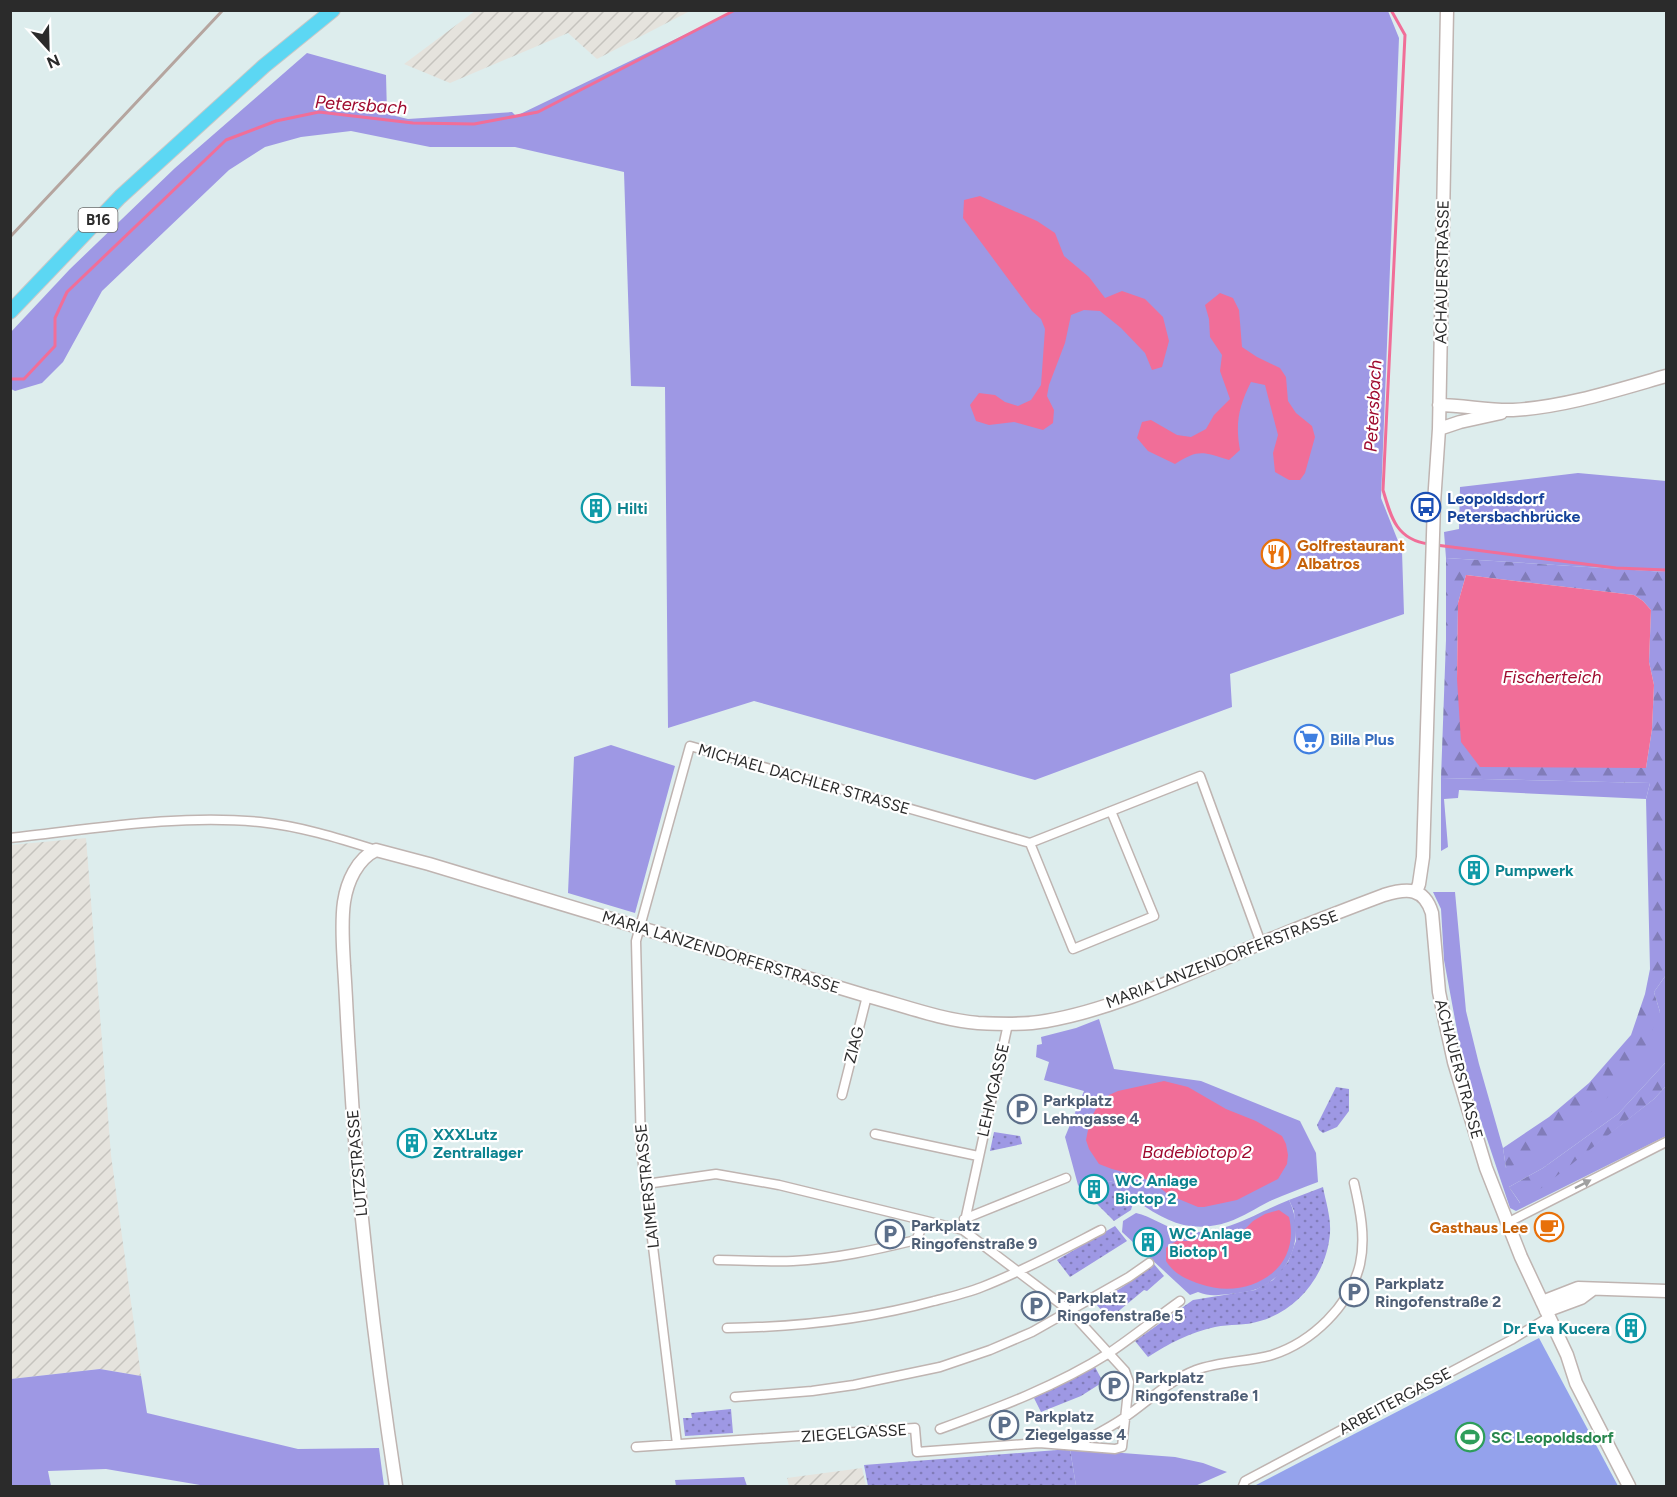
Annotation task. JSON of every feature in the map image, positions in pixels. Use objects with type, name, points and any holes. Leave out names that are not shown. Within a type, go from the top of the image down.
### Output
[{"type":"main road","name":"B16","points":[[10,312],[120,197],[264,66],[333,10]]},
{"type":"street","name":"ACHAUERSTRASSE","points":[[1447,10],[1439,429],[1432,555],[1424,857],[1416,891],[1430,904],[1439,992],[1454,1062],[1486,1168],[1507,1223],[1567,1355],[1576,1383],[1629,1486]]},
{"type":"street","points":[[1439,429],[1510,410],[1563,403],[1666,376]]},
{"type":"street","points":[[1439,405],[1510,410]]},
{"type":"street","name":"MICHAEL DACHLER STRASSE","points":[[640,927],[690,746],[1030,843]]},
{"type":"street","points":[[1111,811],[1154,916],[1072,949],[1030,843],[1111,811],[1200,776],[1261,943]]},
{"type":"street","name":"MARIA LANZENDORFERSTRASSE","points":[[10,838],[118,826],[212,820],[261,822],[304,830],[429,864],[867,996],[948,1018],[976,1023],[1008,1024],[1045,1021],[1086,1011],[1157,987],[1384,895],[1416,891]]},
{"type":"street","name":"LUTZSTRASSE","points":[[376,850],[366,854],[352,877],[344,899],[342,919],[351,1097],[359,1185],[374,1329],[396,1486]]},
{"type":"street","name":"LAIMERSTRASSE","points":[[640,927],[636,941],[636,964],[641,1148],[677,1444]]},
{"type":"street","name":"ZIAG","points":[[842,1095],[867,996]]},
{"type":"street","name":"LEHMGASSE","points":[[963,1230],[1008,1024]]},
{"type":"street","name":"LEHMGASSE","points":[[875,1134],[978,1156]]},
{"type":"street","points":[[1507,1223],[1666,1142]]},
{"type":"street","points":[[645,1184],[716,1174],[778,1185],[963,1230],[1070,1311],[1125,1371],[1129,1382],[1125,1417]]},
{"type":"street","points":[[964,1219],[1066,1178]]},
{"type":"street","points":[[1076,1446],[1125,1417],[1172,1382],[1195,1370],[1270,1355],[1284,1350],[1327,1322],[1344,1300],[1359,1266],[1361,1213],[1354,1183]]},
{"type":"street","points":[[718,1260],[792,1261],[877,1250],[916,1240],[925,1221]]},
{"type":"street","points":[[727,1328],[827,1323],[915,1306],[980,1288],[1020,1272],[1101,1230]]},
{"type":"street","points":[[735,1397],[854,1385],[940,1367],[990,1350],[1032,1332],[1129,1277],[1149,1263]]},
{"type":"street","points":[[1546,1310],[1581,1298],[1593,1289],[1666,1291]]},
{"type":"street","points":[[940,1429],[1055,1382],[1109,1353],[1180,1301]]},
{"type":"street","name":"ARBEITERGASSE","points":[[1243,1486],[1245,1481],[1511,1340],[1546,1310]]},
{"type":"street","name":"ZIEGELGASSE","points":[[636,1447],[915,1428],[917,1452],[1039,1443],[1115,1449],[1122,1447],[1125,1417]]},
{"type":"shaded area","points":[[475,11],[690,11],[597,59],[568,33],[450,83],[404,64]]},
{"type":"shaded area","points":[[86,838],[111,1155],[141,1376],[100,1369],[11,1379],[10,845]]},
{"type":"shaded area","name":"SC Leopoldsdorf","points":[[1539,1338],[1618,1486],[1255,1486],[1256,1485]]},
{"type":"shaded area","points":[[862,1468],[866,1486],[789,1486],[787,1478]]},
{"type":"green space","points":[[734,11],[1388,11],[1399,38],[1381,498],[1402,551],[1404,614],[1230,674],[1232,707],[1035,780],[754,701],[668,728],[665,387],[631,386],[624,172],[515,147],[430,147],[351,131],[301,137],[265,147],[229,170],[102,291],[63,362],[42,383],[15,391],[11,389],[10,333],[70,269],[175,168],[307,53],[386,75],[387,114],[408,119],[512,112],[516,116]]},
{"type":"green space","points":[[1578,473],[1666,481],[1666,572],[1446,558],[1444,532],[1459,529],[1460,487]]},
{"type":"green space","points":[[1446,558],[1666,572],[1666,975],[1654,992],[1660,1012],[1636,1068],[1599,1106],[1523,1162],[1506,1168],[1503,1148],[1549,1117],[1589,1083],[1631,1035],[1645,994],[1650,969],[1646,799],[1650,783],[1441,778],[1446,640]],"holes":[[[1466,575],[1634,595],[1651,610],[1649,662],[1654,685],[1652,729],[1646,768],[1457,679],[1458,603]]]},
{"type":"green space","points":[[611,745],[675,766],[635,913],[568,893],[574,757]]},
{"type":"green space","points":[[1441,778],[1650,783],[1646,799],[1459,790],[1458,798],[1444,799],[1448,847],[1441,851]]},
{"type":"green space","points":[[1433,892],[1455,892],[1466,1011],[1503,1148],[1506,1168],[1660,1012],[1654,992],[1666,975],[1666,1062],[1618,1114],[1543,1168],[1509,1187],[1520,1203],[1654,1099],[1666,1086],[1666,1136],[1516,1211],[1510,1208],[1471,1091],[1444,960],[1441,909]]},
{"type":"green space","points":[[1099,1019],[1114,1069],[1201,1081],[1300,1121],[1316,1153],[1318,1182],[1270,1201],[1234,1220],[1203,1227],[1180,1224],[1158,1215],[1137,1201],[1133,1203],[1124,1185],[1109,1181],[1099,1185],[1100,1189],[1086,1196],[1078,1185],[1065,1137],[1084,1091],[1044,1080],[1049,1062],[1036,1057],[1037,1045],[1042,1044],[1041,1037]]},
{"type":"green space","points":[[1666,1062],[1666,1086],[1654,1099],[1521,1204],[1509,1187],[1543,1168],[1618,1114]]},
{"type":"green space","points":[[1336,1087],[1349,1089],[1349,1111],[1337,1127],[1323,1133],[1317,1125]]},
{"type":"green space","points":[[994,1132],[1020,1136],[1022,1144],[990,1151]]},
{"type":"green space","points":[[1109,1181],[1124,1185],[1133,1203],[1131,1210],[1114,1221],[1091,1198],[1091,1194],[1100,1189],[1098,1185]]},
{"type":"green space","points":[[1323,1187],[1330,1221],[1328,1248],[1317,1276],[1298,1299],[1274,1316],[1254,1323],[1215,1327],[1197,1332],[1148,1357],[1135,1341],[1193,1300],[1255,1290],[1273,1280],[1288,1262],[1296,1241],[1294,1211],[1289,1200]]},
{"type":"green space","points":[[1289,1200],[1296,1226],[1295,1239],[1287,1263],[1269,1282],[1247,1292],[1206,1295],[1198,1292],[1190,1295],[1122,1232],[1123,1221],[1136,1213],[1179,1230],[1208,1231],[1236,1224]]},
{"type":"green space","points":[[1115,1226],[1127,1241],[1070,1277],[1057,1260]]},
{"type":"green space","points":[[1154,1264],[1164,1276],[1109,1319],[1096,1304]]},
{"type":"green space","points":[[1095,1367],[1103,1382],[1081,1396],[1041,1412],[1034,1398]]},
{"type":"green space","points":[[100,1369],[141,1376],[147,1413],[298,1449],[379,1448],[384,1486],[206,1486],[106,1469],[48,1471],[51,1486],[11,1486],[11,1379]]},
{"type":"green space","points":[[731,1409],[733,1433],[685,1436],[683,1418],[692,1418],[691,1413]]},
{"type":"green space","points":[[1070,1449],[1175,1457],[1203,1463],[1227,1472],[1195,1486],[1076,1486]]},
{"type":"green space","points":[[1070,1449],[1076,1486],[868,1486],[864,1465]]},
{"type":"green space","points":[[744,1477],[747,1486],[676,1486],[675,1480]]},
{"type":"water","points":[[980,196],[1037,221],[1055,233],[1064,256],[1089,277],[1105,298],[1122,291],[1145,299],[1163,317],[1169,341],[1162,367],[1152,370],[1145,353],[1121,328],[1100,311],[1084,310],[1071,315],[1065,343],[1049,385],[1047,396],[1054,410],[1053,423],[1043,430],[1014,422],[989,425],[976,421],[970,405],[979,393],[995,395],[1005,402],[1018,406],[1031,400],[1041,385],[1045,329],[1041,319],[1032,311],[963,218],[964,200]]},
{"type":"water","points":[[1220,293],[1233,298],[1239,310],[1242,347],[1280,368],[1286,377],[1288,401],[1296,413],[1312,426],[1315,437],[1305,473],[1300,480],[1289,480],[1275,472],[1273,453],[1278,435],[1265,385],[1251,382],[1239,415],[1240,450],[1229,460],[1201,453],[1175,464],[1148,451],[1137,438],[1142,422],[1151,420],[1177,435],[1191,437],[1206,429],[1214,415],[1230,399],[1220,371],[1222,355],[1210,337],[1205,305]]},
{"type":"water","name":"Fischerteich","points":[[1466,575],[1634,595],[1643,601],[1651,610],[1649,662],[1654,685],[1652,729],[1646,768],[1480,767],[1461,742],[1457,679],[1458,603]]},
{"type":"water","name":"Badebiotop 2","points":[[1164,1081],[1188,1087],[1226,1109],[1256,1121],[1282,1136],[1288,1155],[1287,1164],[1278,1179],[1237,1200],[1198,1207],[1169,1195],[1154,1183],[1138,1176],[1099,1164],[1086,1140],[1090,1120],[1097,1107],[1109,1095],[1118,1091]]},
{"type":"water","points":[[1279,1210],[1289,1217],[1291,1236],[1287,1253],[1279,1266],[1267,1277],[1252,1285],[1218,1288],[1200,1284],[1181,1276],[1166,1261],[1166,1248],[1177,1241],[1191,1241],[1218,1233],[1245,1229],[1265,1214]]},
{"type":"waterway","name":"Petersbach","points":[[10,379],[24,379],[55,346],[55,318],[67,292],[226,140],[276,121],[319,112],[413,123],[474,124],[538,112],[735,10]]},
{"type":"waterway","name":"Petersbach","points":[[1391,10],[1405,35],[1383,490],[1389,510],[1402,533],[1418,542],[1429,544]]},
{"type":"waterway","name":"Petersbach","points":[[1436,545],[1616,568],[1666,570]]},
{"type":"railway","points":[[10,237],[223,10]]},
{"type":"place","name":"Leopoldsdorf Petersbachbrücke","points":[[1426,507]]},
{"type":"place","name":"Hilti","points":[[596,508]]},
{"type":"place","name":"Golfrestaurant Albatros","points":[[1276,554]]},
{"type":"place","name":"Billa Plus","points":[[1309,739]]},
{"type":"place","name":"Pumpwerk","points":[[1474,870]]},
{"type":"place","name":"Parkplatz Lehmgasse 4","points":[[1022,1109]]},
{"type":"place","name":"XXXLutz Zentrallager","points":[[412,1143]]},
{"type":"place","name":"WC Anlage Biotop 2","points":[[1094,1189]]},
{"type":"place","name":"Gasthaus Lee","points":[[1549,1227]]},
{"type":"place","name":"Parkplatz Ringofenstraße 9","points":[[890,1234]]},
{"type":"place","name":"WC Anlage Biotop 1","points":[[1148,1242]]},
{"type":"place","name":"Parkplatz Ringofenstraße 2","points":[[1354,1292]]},
{"type":"place","name":"Parkplatz Ringofenstraße 5","points":[[1036,1306]]},
{"type":"place","name":"Dr. Eva Kucera","points":[[1631,1328]]},
{"type":"place","name":"Parkplatz Ringofenstraße 1","points":[[1114,1386]]},
{"type":"place","name":"Parkplatz Ziegelgasse 4","points":[[1004,1425]]},
{"type":"place","name":"SC Leopoldsdorf","points":[[1470,1437]]}]
